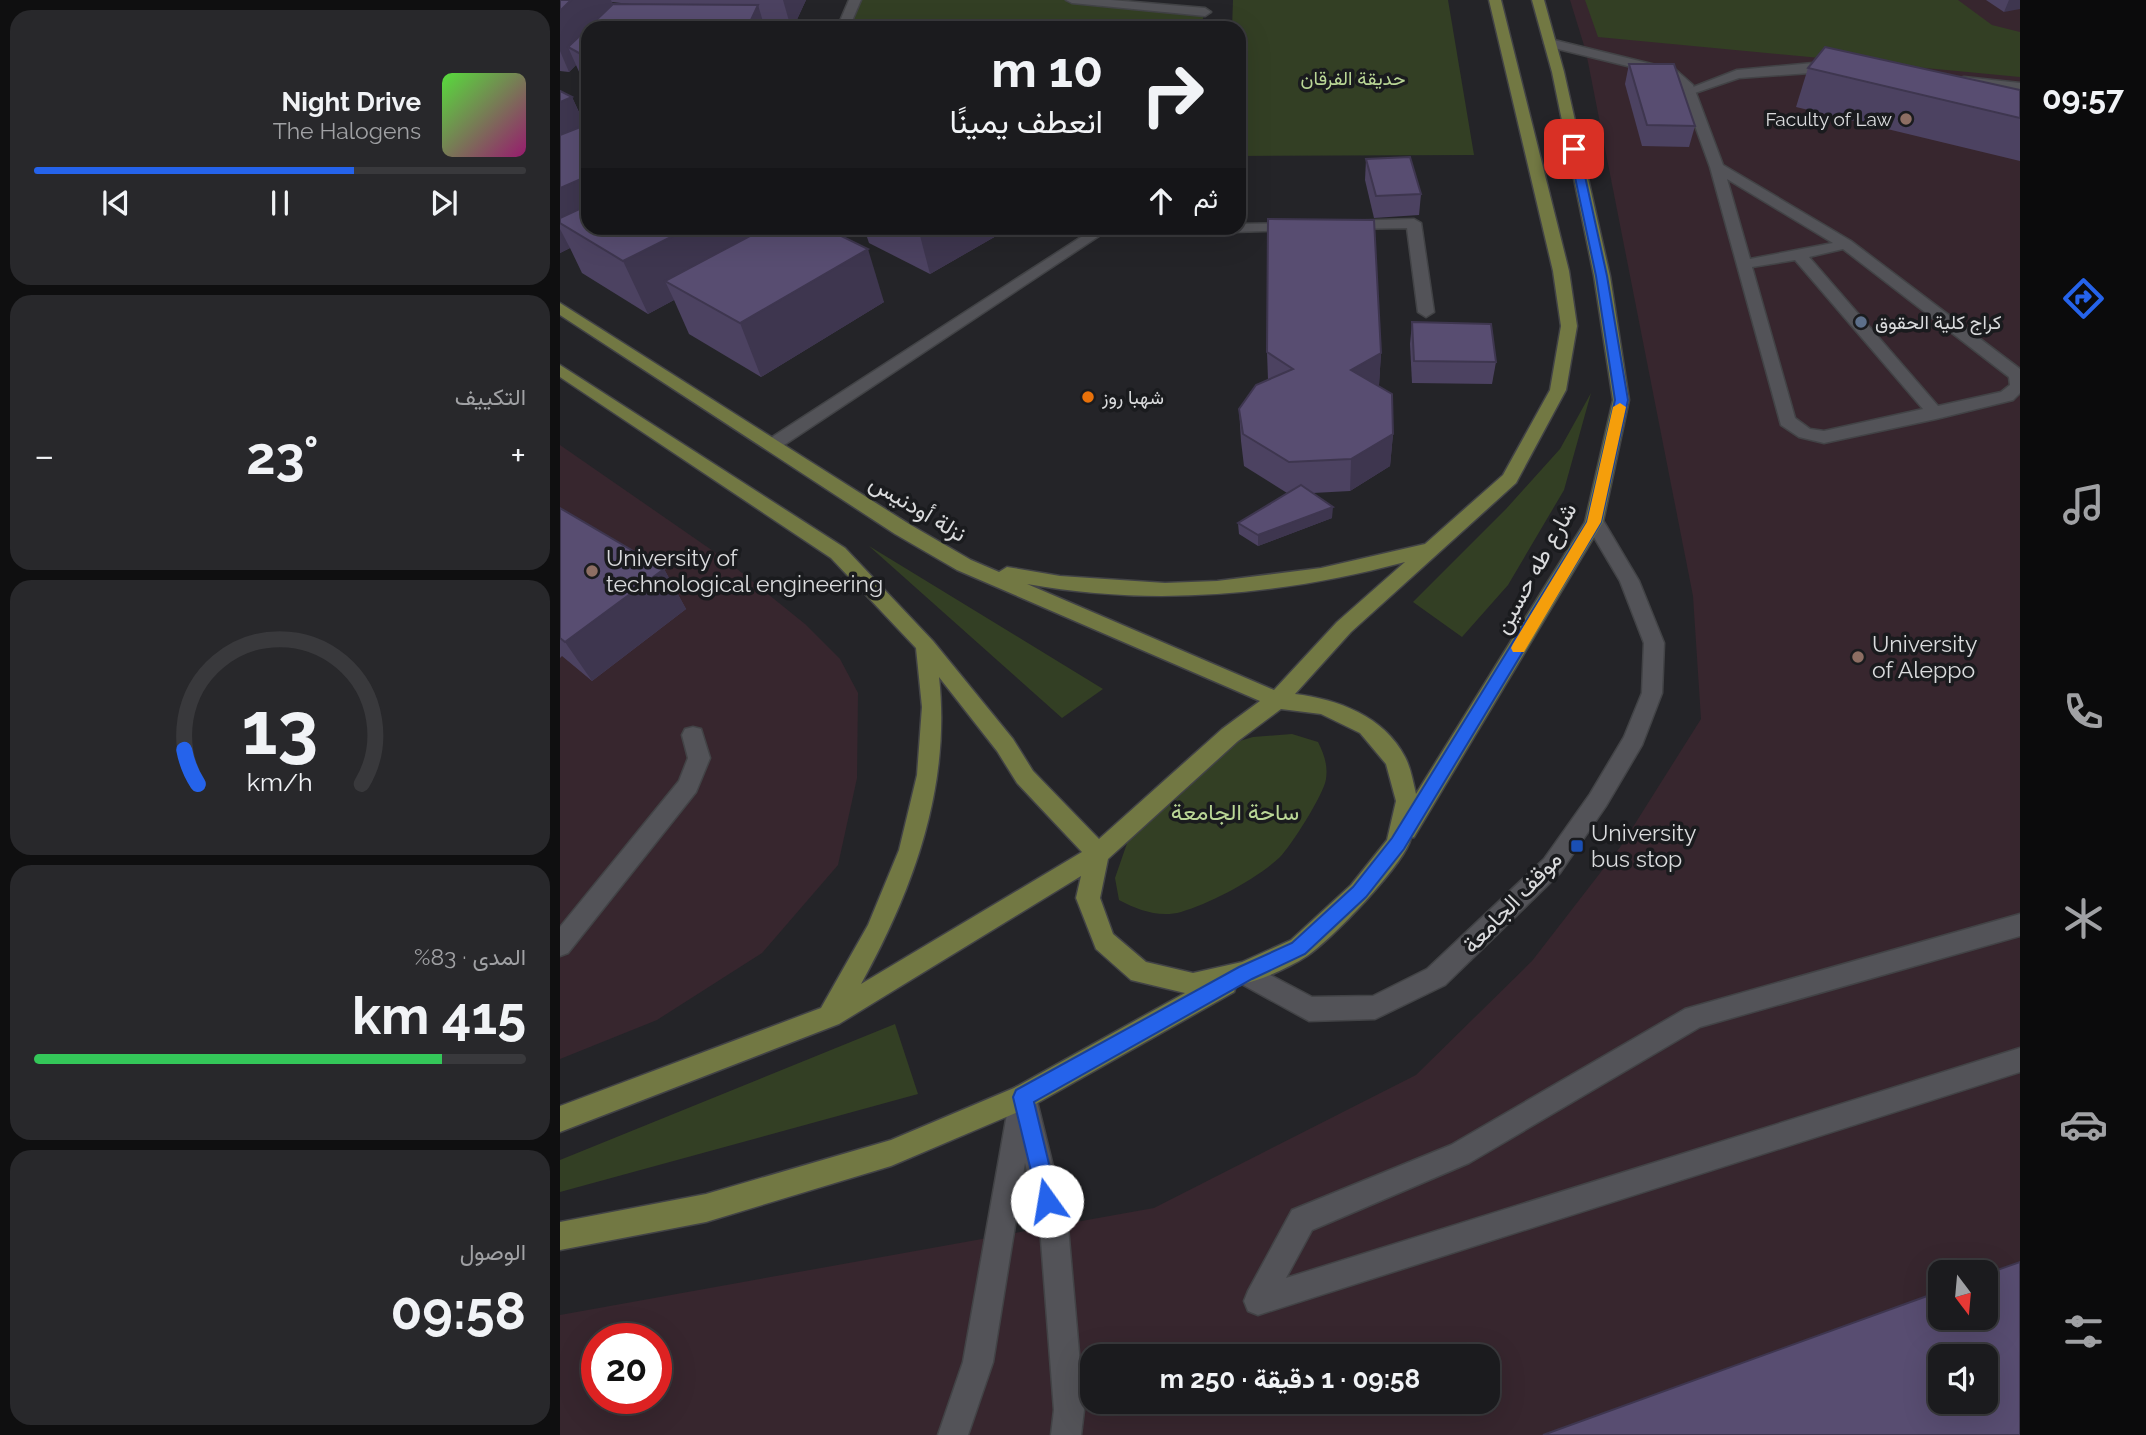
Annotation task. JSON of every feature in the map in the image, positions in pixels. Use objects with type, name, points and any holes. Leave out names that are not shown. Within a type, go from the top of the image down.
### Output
[{"type":"main road","points":[[560,1119],[830,1016],[1098,854],[1230,735],[1277,700],[1344,627],[1510,479],[1558,390],[1569,326],[1561,271],[1524,132],[1495,0]]},
{"type":"main road","name":"شارع طه حسين","points":[[1245,973],[1298,948],[1359,892],[1398,844],[1594,522],[1621,400],[1602,276],[1538,0]]},
{"type":"main road","name":"نزلة أودنيس","points":[[560,308],[902,529],[964,565],[1277,700],[1325,706],[1367,727],[1396,760],[1407,801],[1398,844]]},
{"type":"main road","points":[[560,370],[838,553],[926,646],[1004,745],[1025,777],[1098,854]]},
{"type":"main road","points":[[964,565],[1039,581],[1106,588],[1198,590],[1276,584],[1356,570],[1430,549]]},
{"type":"main road","points":[[830,1016],[878,930],[910,850],[928,775],[932,707],[926,646]]},
{"type":"main road","points":[[1098,854],[1088,898],[1104,941],[1140,972],[1193,984],[1245,973]]},
{"type":"main road","points":[[560,1236],[706,1208],[891,1153],[1023,1097],[1245,973]]},
{"type":"street","points":[[847,21],[855,0]]},
{"type":"street","points":[[1072,0],[1205,6]]},
{"type":"street","points":[[1550,43],[1672,73],[1687,85],[1717,167],[1787,421],[1805,433],[1824,437],[2007,396],[2018,386],[2017,374],[1846,244],[1717,167]]},
{"type":"street","points":[[1689,91],[1737,74],[1824,66],[1850,69]]},
{"type":"street","points":[[1955,80],[2020,87]]},
{"type":"street","points":[[1246,228],[1414,223],[1426,312]]},
{"type":"street","points":[[772,445],[1093,235]]},
{"type":"street","points":[[1744,264],[1846,244]]},
{"type":"street","points":[[1799,255],[1936,414]]},
{"type":"street","name":"موقف الجامعة","points":[[1245,973],[1309,1009],[1375,1007],[1436,977],[1552,866],[1604,790],[1634,739],[1652,693],[1654,643],[1629,581],[1594,522]]},
{"type":"street","points":[[560,945],[688,786],[699,758],[693,735]]},
{"type":"street","points":[[2020,925],[1694,1017],[1460,1154],[1302,1220],[1258,1301],[2020,1060]]},
{"type":"street","points":[[953,1435],[978,1362],[1023,1097]]},
{"type":"street","points":[[1023,1097],[1054,1227],[1069,1410],[1066,1435]]},
{"type":"shaded area","name":"University of Aleppo","points":[[1570,0],[2020,0],[2020,1435],[560,1435],[560,1315],[1154,1208],[1416,1075],[1532,961],[1621,846],[1701,719],[1693,596],[1586,52]]},
{"type":"shaded area","points":[[560,445],[726,560],[805,624],[840,659],[858,693],[857,778],[838,865],[762,953],[657,1020],[560,1059]]},
{"type":"green space","points":[[855,0],[1072,0],[1205,12],[1202,21],[846,21]]},
{"type":"green space","name":"حديقة الفرقان","points":[[1233,0],[1448,0],[1474,155],[1246,156],[1246,21],[1232,21]]},
{"type":"green space","points":[[1585,0],[1958,0],[1992,25],[2020,32],[2020,77],[1598,37]]},
{"type":"green space","points":[[1591,393],[1564,490],[1508,585],[1462,637],[1413,602],[1506,509],[1560,449]]},
{"type":"green space","points":[[869,546],[1103,689],[1062,718]]},
{"type":"green space","name":"ساحة الجامعة","points":[[1292,734],[1318,742],[1325,760],[1326,779],[1306,820],[1280,857],[1259,874],[1233,889],[1181,912],[1149,912],[1119,900],[1115,878],[1133,826],[1209,750],[1253,737]]},
{"type":"green space","points":[[895,1024],[918,1094],[560,1192],[560,1160]]},
{"type":"building","points":[[560,0],[571,0],[560,11]]},
{"type":"building","points":[[613,4],[758,5],[748,21],[595,21]]},
{"type":"building","points":[[581,35],[581,54],[568,47]]},
{"type":"building","points":[[1825,47],[2020,90],[2020,118],[1808,68]]},
{"type":"building","points":[[1629,64],[1674,64],[1695,126],[1647,125]]},
{"type":"building","points":[[560,91],[572,97],[560,102]]},
{"type":"building","points":[[581,127],[581,179],[560,188],[560,135]]},
{"type":"building","points":[[1410,157],[1421,194],[1376,196],[1366,159]]},
{"type":"building","points":[[581,208],[581,235],[675,235],[623,261],[560,223],[560,218]]},
{"type":"building","points":[[1268,219],[1374,220],[1381,353],[1351,370],[1392,394],[1393,434],[1351,459],[1289,462],[1243,434],[1239,409],[1256,385],[1293,369],[1267,352]]},
{"type":"building","points":[[752,235],[839,235],[868,249],[740,323],[665,281]]},
{"type":"building","points":[[1412,322],[1491,324],[1496,362],[1414,361]]},
{"type":"building","points":[[1301,485],[1333,507],[1258,535],[1238,523]]},
{"type":"building","points":[[560,508],[664,569],[565,642],[560,638]]},
{"type":"building","points":[[2020,1262],[2020,1435],[1543,1435],[1928,1296],[1928,1330],[1998,1330],[1998,1270]]},
{"type":"slow traffic","points":[[1518,648],[1594,522],[1620,407]]},
{"type":"place","name":"Faculty of Law","points":[[1906,119]]},
{"type":"place","name":"كراج كلية الحقوق","points":[[1861,322]]},
{"type":"place","name":"شهبا روز","points":[[1088,397]]},
{"type":"place","name":"University of technological engineering","points":[[592,571]]},
{"type":"place","name":"University of Aleppo","points":[[1858,657]]},
{"type":"place","name":"University bus stop","points":[[1577,846]]},
{"type":"route","points":[[1047,1201],[1023,1097],[1245,973],[1298,948],[1359,892],[1398,844],[1594,522],[1621,400],[1602,276],[1574,149]]}]
